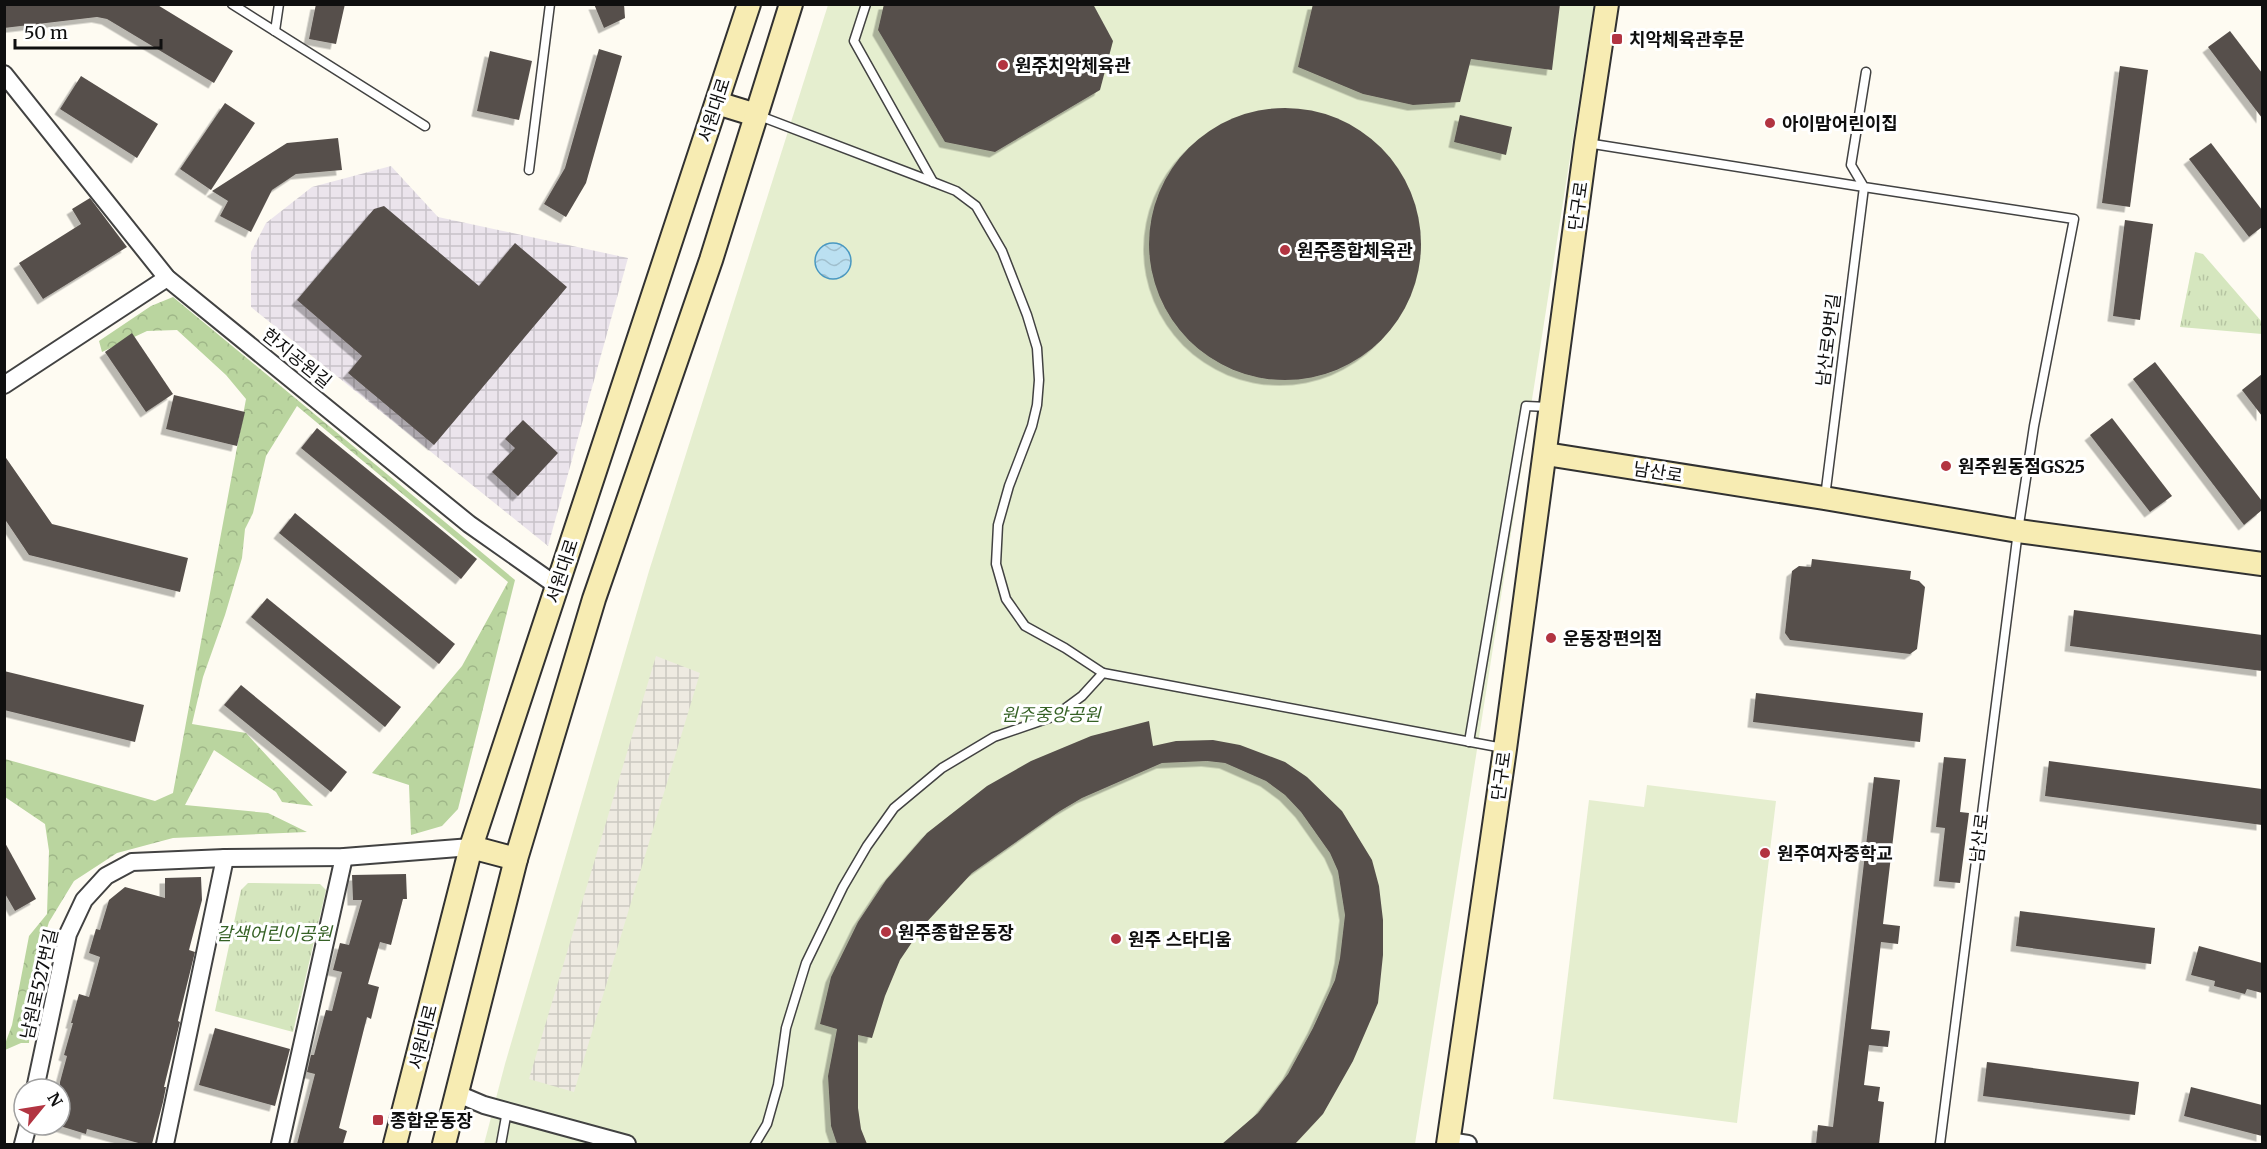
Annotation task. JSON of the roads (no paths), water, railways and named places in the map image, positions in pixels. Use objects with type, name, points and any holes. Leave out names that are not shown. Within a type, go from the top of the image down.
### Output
[{"type":"street","name":"서원대로","points":[[395,1144],[471,847],[749,4]]},
{"type":"street","points":[[444,1144],[516,858],[594,599],[711,260],[791,4]]},
{"type":"street","name":"단구로","points":[[1455,1143],[1505,748],[1586,143],[1607,4]]},
{"type":"street","name":"한지공원길","points":[[4,74],[167,278],[469,524],[557,586]]},
{"type":"street","points":[[717,103],[756,115]]},
{"type":"street","points":[[4,386],[167,278]]},
{"type":"street","name":"남산로","points":[[1546,454],[2018,531],[2262,564]]},
{"type":"street","points":[[557,586],[594,599]]},
{"type":"street","points":[[471,847],[516,858]]},
{"type":"street","name":"남원로527번길","points":[[38,1077],[68,934],[84,900],[106,876],[132,862],[225,858],[344,857],[471,847]]},
{"type":"street","points":[[280,1144],[344,857]]},
{"type":"street","points":[[165,1144],[225,858]]},
{"type":"street","points":[[458,1094],[507,1111],[627,1144]]},
{"type":"lane","points":[[232,4],[425,126]]},
{"type":"lane","points":[[275,32],[279,4]]},
{"type":"lane","points":[[529,170],[550,4]]},
{"type":"lane","points":[[866,4],[854,42],[933,182]]},
{"type":"lane","points":[[1864,187],[1851,165],[1866,72]]},
{"type":"lane","points":[[756,115],[956,191],[976,207],[1002,251],[1037,348],[1039,380],[1032,426],[1009,486],[998,525],[996,564],[1006,599],[1025,626],[1065,648],[1103,673],[1505,748]]},
{"type":"lane","points":[[1586,143],[1864,187]]},
{"type":"lane","name":"남산로","points":[[1864,187],[2074,219],[2034,426],[2018,531],[1940,1144]]},
{"type":"lane","name":"남산로9번길","points":[[1824,498],[1864,187]]},
{"type":"lane","name":"단구로","points":[[1470,742],[1526,406],[1551,407]]},
{"type":"lane","points":[[755,1144],[766,1124],[775,1095],[786,1028],[806,963],[843,887],[867,846],[894,808],[942,768],[994,737],[1055,716],[1082,696],[1103,673]]},
{"type":"lane","points":[[501,1144],[507,1111]]},
{"type":"water","points":[[833,243],[846,248],[851,261],[846,274],[833,279],[820,274],[815,261],[820,248]]},
{"type":"place","name":"치악체육관후문","points":[[1617,39]]},
{"type":"place","name":"원주치악체육관","points":[[1003,65]]},
{"type":"place","name":"아이맘어린이집","points":[[1770,123]]},
{"type":"place","name":"원주종합체육관","points":[[1285,250]]},
{"type":"place","name":"원주원동점GS25","points":[[1946,466]]},
{"type":"place","name":"운동장편의점","points":[[1551,638]]},
{"type":"place","name":"원주여자중학교","points":[[1765,853]]},
{"type":"place","name":"원주종합운동장","points":[[886,932]]},
{"type":"place","name":"원주 스타디움","points":[[1116,939]]},
{"type":"place","name":"종합운동장","points":[[378,1120]]},
{"type":"park label","name":"원주중앙공원","points":[[1051,714]]},
{"type":"park label","name":"갈색어린이공원","points":[[274,933]]}]
